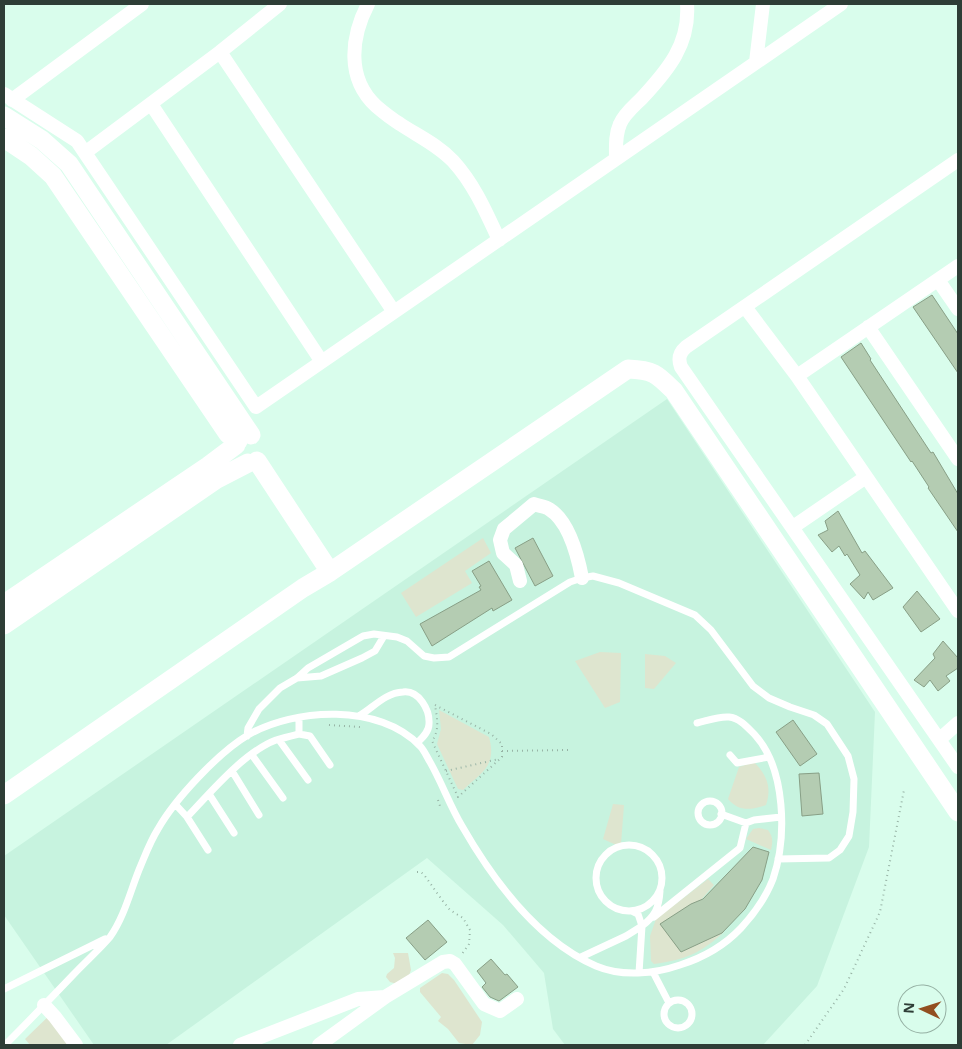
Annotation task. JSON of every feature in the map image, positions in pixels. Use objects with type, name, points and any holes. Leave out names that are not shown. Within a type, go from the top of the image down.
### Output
[{"type":"street","points":[[6,103],[142,4]]},
{"type":"street","points":[[86,152],[220,52],[280,4]]},
{"type":"street","points":[[368,4],[362,14],[353,60],[360,84],[375,105],[400,124],[431,143],[452,160],[470,181],[499,240]]},
{"type":"street","points":[[616,159],[617,133],[620,122],[663,75],[681,45],[686,33],[688,19],[687,4]]},
{"type":"street","points":[[756,62],[763,4]]},
{"type":"street","points":[[6,103],[77,141],[256,407],[841,4]]},
{"type":"street","points":[[220,52],[390,306]]},
{"type":"street","points":[[6,103],[68,164],[241,440]]},
{"type":"street","points":[[151,104],[318,356]]},
{"type":"street","points":[[4,138],[32,156],[53,176],[228,434],[241,440]]},
{"type":"street","points":[[958,160],[683,350],[679,356],[680,363],[958,767]]},
{"type":"street","points":[[797,376],[958,266]]},
{"type":"street","points":[[938,280],[958,308]]},
{"type":"street","points":[[746,307],[797,376],[957,605]]},
{"type":"street","points":[[868,327],[958,459]]},
{"type":"street","points":[[4,795],[303,588],[330,572],[628,369],[642,369],[656,373],[674,391],[958,812]]},
{"type":"street","points":[[241,440],[236,455],[239,459],[252,462],[330,572]]},
{"type":"street","points":[[4,604],[199,472],[241,440]]},
{"type":"street","points":[[4,625],[217,479],[252,462]]},
{"type":"street","points":[[793,526],[866,477]]},
{"type":"street","points":[[520,581],[516,565],[503,553],[500,540],[504,529],[534,504],[549,509],[563,523],[577,554],[582,578]]},
{"type":"street","points":[[940,739],[958,723]]},
{"type":"street","points":[[319,1045],[385,997],[443,962],[450,961],[455,964],[484,1004],[500,1011],[518,999]]},
{"type":"street","points":[[240,1045],[358,999],[385,997]]},
{"type":"street","points":[[44,1005],[56,1017],[76,1045]]},
{"type":"lane","points":[[247,736],[248,728],[259,709],[280,688],[297,678],[308,668],[363,636],[374,634],[396,637],[408,641],[424,656],[434,658],[449,657],[570,582],[594,576],[619,583],[695,615],[711,630],[753,686],[769,698],[814,715],[827,724],[837,738],[848,756],[854,778],[853,812],[849,836],[840,850],[829,858],[778,860]]},
{"type":"lane","points":[[297,678],[321,676],[362,658],[375,651],[384,636]]},
{"type":"lane","points":[[359,716],[384,697],[404,691],[410,693],[418,697],[423,703],[428,717],[428,730],[417,743]]},
{"type":"lane","points":[[5,1045],[110,936],[127,902],[140,866],[158,828],[193,783],[224,753],[247,736],[278,721],[314,715],[359,716],[379,721],[399,730],[417,743],[439,779],[462,826],[486,864],[513,900],[558,944],[598,967],[639,974],[687,963],[710,951],[734,934],[759,906],[772,882],[778,860],[781,818],[777,782],[762,742],[742,722],[729,717],[697,723]]},
{"type":"lane","points":[[299,718],[299,734]]},
{"type":"lane","points":[[187,817],[232,772],[252,755],[279,740],[299,734],[310,736],[330,764]]},
{"type":"lane","points":[[279,740],[308,780]]},
{"type":"lane","points":[[252,755],[283,798]]},
{"type":"lane","points":[[730,755],[737,763],[768,757]]},
{"type":"lane","points":[[232,772],[259,815]]},
{"type":"lane","points":[[209,794],[234,833]]},
{"type":"lane","points":[[176,806],[187,817],[208,850]]},
{"type":"lane","points":[[721,814],[746,823],[754,820],[781,818]]},
{"type":"lane","points":[[581,957],[626,936],[642,926],[740,848],[746,823]]},
{"type":"lane","points":[[654,917],[660,900],[662,875],[659,864],[652,855],[643,848],[632,845],[621,846],[611,850],[603,857],[598,866],[597,887],[601,896],[608,904],[617,909],[632,910],[648,905],[656,897],[660,888]]},
{"type":"lane","points":[[632,910],[638,914],[642,926],[639,974]]},
{"type":"lane","points":[[4,989],[110,936]]},
{"type":"lane","points":[[653,972],[670,1003]]},
{"type":"lane","points":[[679,1000],[688,1003],[692,1010],[689,1024],[675,1028],[667,1022],[664,1013],[670,1003],[679,1000]]},
{"type":"path","points":[[435,705],[491,734],[502,744],[501,758],[458,797],[432,741],[438,724],[435,705]]},
{"type":"path","points":[[330,725],[362,727]]},
{"type":"path","points":[[502,751],[568,750]]},
{"type":"path","points":[[446,771],[501,758]]},
{"type":"path","points":[[804,1045],[844,989],[880,912],[904,790]]},
{"type":"path","points":[[436,797],[440,806]]},
{"type":"path","points":[[417,872],[421,872],[425,876],[450,910],[463,918],[470,930],[469,944],[455,964]]},
{"type":"shaded area","points":[[667,399],[875,712],[869,847],[817,986],[763,1045],[565,1045],[553,1029],[544,973],[503,925],[427,858],[166,1045],[94,1045],[4,915],[4,856]]},
{"type":"shaded area","points":[[483,538],[491,553],[465,571],[472,583],[416,617],[401,593]]},
{"type":"shaded area","points":[[600,652],[621,653],[620,702],[605,708],[575,661]]},
{"type":"shaded area","points":[[645,654],[665,656],[676,663],[654,689],[645,688]]},
{"type":"shaded area","points":[[439,710],[489,737],[491,755],[489,762],[482,773],[463,790],[458,789],[437,744],[441,729]]},
{"type":"shaded area","points":[[754,762],[767,782],[768,799],[766,805],[750,809],[741,808],[728,799],[739,767]]},
{"type":"shaded area","points":[[613,804],[624,805],[621,844],[614,844],[603,839]]},
{"type":"shaded area","points":[[759,828],[770,832],[772,839],[771,850],[746,839],[753,829]]},
{"type":"shaded area","points":[[708,879],[714,885],[701,900],[681,951],[715,936],[719,924],[724,932],[708,945],[684,958],[654,964],[651,961],[650,936],[656,919]]},
{"type":"shaded area","points":[[393,953],[408,953],[411,970],[407,981],[397,984],[390,982],[386,977],[394,968],[395,958]]},
{"type":"shaded area","points":[[442,973],[448,974],[454,980],[482,1022],[480,1035],[472,1045],[459,1043],[448,1029],[438,1021],[441,1017],[420,992],[420,988]]},
{"type":"shaded area","points":[[56,1009],[80,1045],[30,1045],[25,1039]]},
{"type":"building","points":[[932,295],[958,334],[958,373],[913,307]]},
{"type":"building","points":[[861,343],[870,360],[931,453],[933,452],[958,494],[958,532],[841,357]]},
{"type":"building","points":[[838,511],[862,553],[865,551],[893,588],[873,600],[868,592],[864,599],[850,584],[860,575],[847,554],[845,556],[839,546],[832,552],[818,535],[828,530],[825,521]]},
{"type":"building","points":[[533,538],[553,576],[535,586],[515,548]]},
{"type":"building","points":[[489,561],[512,600],[493,611],[492,608],[432,646],[420,624],[481,590],[479,587],[481,586],[472,571]]},
{"type":"building","points":[[917,591],[940,619],[921,632],[903,607]]},
{"type":"building","points":[[943,641],[958,658],[958,668],[946,676],[950,681],[938,691],[930,680],[924,687],[914,680],[935,658],[933,654]]},
{"type":"building","points":[[793,720],[817,754],[800,766],[776,732]]},
{"type":"building","points":[[819,773],[823,814],[802,816],[799,774]]},
{"type":"building","points":[[753,847],[769,852],[762,880],[745,909],[722,933],[681,952],[660,924],[691,904],[703,899]]},
{"type":"building","points":[[428,920],[447,942],[425,960],[406,938]]},
{"type":"building","points":[[491,959],[518,987],[499,1001],[490,997],[482,987],[486,983],[477,971]]}]
